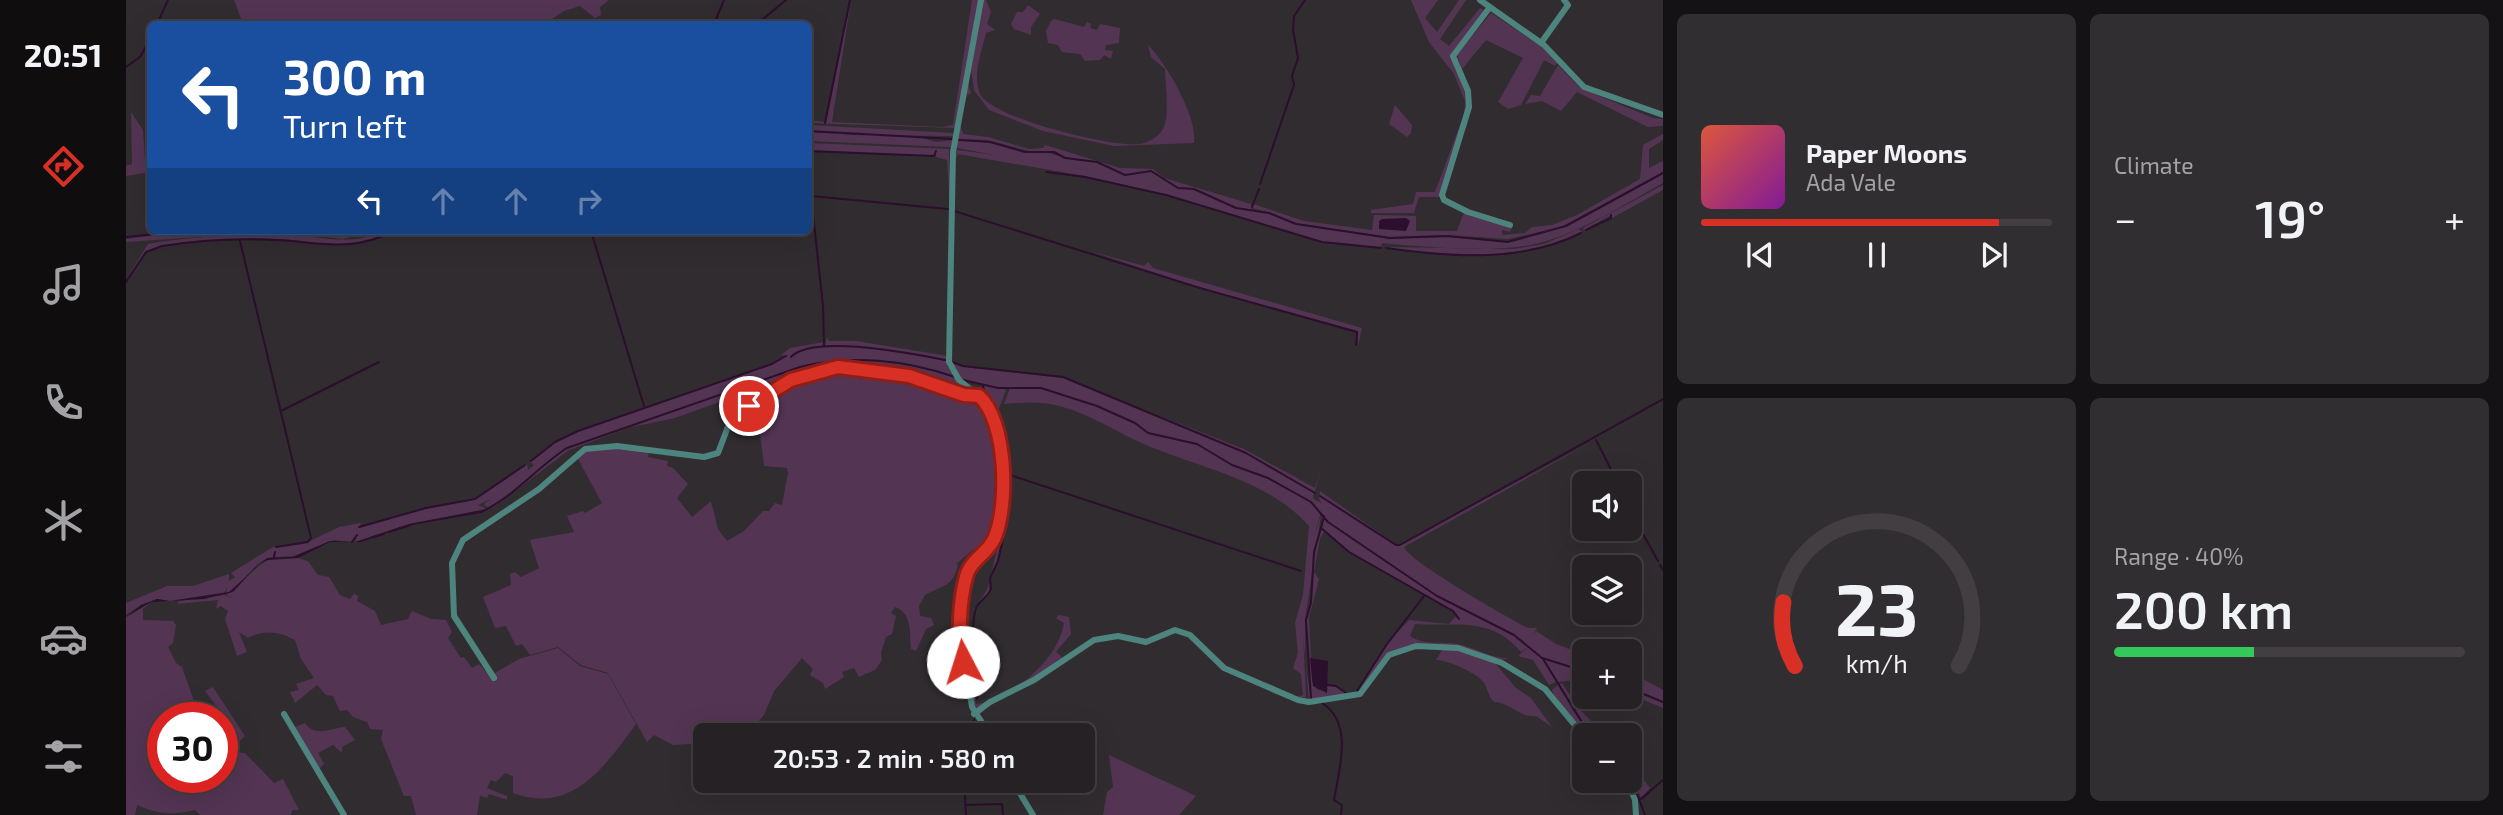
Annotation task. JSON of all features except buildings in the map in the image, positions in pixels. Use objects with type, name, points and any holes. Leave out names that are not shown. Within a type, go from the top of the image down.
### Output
[{"type":"street","points":[[981,0],[955,141],[949,362],[959,380],[979,396],[994,419],[1004,488],[994,539],[970,567],[965,582],[961,648],[974,714],[981,723]]},
{"type":"street","points":[[1480,0],[1541,43],[1584,87],[1663,115]]},
{"type":"street","points":[[1541,43],[1568,5],[1564,0]]},
{"type":"street","points":[[1490,7],[1453,55],[1468,91],[1469,107],[1442,195],[1444,201],[1468,212],[1510,225]]},
{"type":"street","points":[[494,678],[454,616],[453,555],[470,535],[539,489],[578,453],[593,448],[617,446],[704,457],[718,453],[733,418],[761,397],[791,380],[832,367],[909,376],[964,395],[979,396]]},
{"type":"street","points":[[974,714],[990,702],[1034,680],[1094,640],[1118,636],[1146,642],[1175,630],[1190,635],[1224,668],[1280,694],[1309,702],[1360,694],[1389,655],[1402,649],[1437,646],[1458,648],[1502,663],[1545,689],[1573,723]]},
{"type":"street","points":[[285,713],[344,815]]},
{"type":"street","points":[[1019,793],[1032,815]]},
{"type":"street","points":[[1632,793],[1636,815]]},
{"type":"shaded area","points":[[234,0],[609,0],[600,7],[601,15],[595,18],[580,6],[564,11],[549,21],[242,21]]},
{"type":"shaded area","points":[[851,0],[832,122],[942,127],[953,125],[972,0],[979,0],[955,128],[812,123],[812,120],[826,122]]},
{"type":"shaded area","points":[[983,0],[986,0],[991,12],[987,24],[995,30],[986,33],[977,79],[980,94],[989,103],[1006,113],[1054,130],[1125,144],[1146,143],[1161,132],[1167,111],[1165,69],[1151,57],[1148,45],[1163,64],[1186,105],[1194,132],[1194,143],[1114,146],[1043,131],[989,110],[974,90],[971,68]]},
{"type":"shaded area","points":[[1411,0],[1438,0],[1425,18],[1437,32],[1459,0],[1466,0],[1440,39],[1449,46],[1480,8],[1484,10],[1451,56],[1467,91],[1467,106],[1440,197],[1419,197],[1414,213],[1371,213],[1371,210],[1413,204],[1416,192],[1435,192],[1464,114],[1465,101],[1454,74],[1429,42]]},
{"type":"shaded area","points":[[1028,5],[1040,14],[1031,27],[1031,35],[1014,29],[1011,24],[1017,12],[1023,12]]},
{"type":"shaded area","points":[[1491,13],[1539,45],[1557,63],[1555,66],[1544,60],[1521,105],[1508,109],[1498,102],[1523,58],[1486,40],[1462,69],[1457,55]]},
{"type":"shaded area","points":[[1055,19],[1084,27],[1087,22],[1091,24],[1090,28],[1097,30],[1100,24],[1120,28],[1119,43],[1106,45],[1105,50],[1113,51],[1111,59],[1104,55],[1100,60],[1085,61],[1080,54],[1062,52],[1058,45],[1048,43],[1046,31]]},
{"type":"shaded area","points":[[1558,65],[1580,88],[1653,118],[1663,119],[1663,126],[1648,127],[1577,92],[1561,111],[1542,101],[1525,104],[1531,95],[1540,96]]},
{"type":"shaded area","points":[[968,83],[971,93],[967,95],[960,125],[963,134],[988,137],[1029,149],[1043,148],[1045,145],[1120,168],[1153,169],[1164,178],[1251,204],[1251,209],[1296,224],[1390,239],[1447,237],[1508,242],[1567,226],[1663,174],[1663,183],[1574,231],[1526,246],[1464,248],[1382,243],[1381,247],[1322,242],[1167,195],[1085,176],[958,154],[955,160],[957,150],[995,155],[957,148],[957,140],[990,142],[1025,152],[1043,151],[1029,151],[987,140],[957,139]],"holes":[[[1043,151],[1051,151],[1066,157],[1097,162],[1065,158]]]},
{"type":"shaded area","points":[[1395,105],[1412,125],[1411,133],[1407,137],[1389,124]]},
{"type":"shaded area","points":[[131,112],[143,130],[147,172],[126,176],[126,166],[132,164]]},
{"type":"shaded area","points":[[812,125],[953,133],[954,136],[851,135],[812,130]]},
{"type":"shaded area","points":[[812,132],[918,137],[937,142],[953,140],[950,147],[812,141]]},
{"type":"shaded area","points":[[1663,134],[1663,140],[1649,149],[1649,168],[1663,161],[1663,172],[1561,227],[1508,239],[1446,235],[1389,237],[1296,223],[1253,208],[1253,204],[1304,221],[1372,230],[1374,215],[1416,216],[1416,231],[1457,231],[1464,212],[1512,228],[1510,232],[1502,230],[1502,235],[1525,233],[1532,227],[1552,225],[1577,215],[1640,179],[1643,145]]},
{"type":"shaded area","points":[[812,143],[949,149],[950,209],[947,160],[936,157],[936,152],[934,156],[812,151]]},
{"type":"shaded area","points":[[1663,185],[1663,190],[1584,230],[1583,228]]},
{"type":"shaded area","points":[[1406,218],[1410,221],[1406,231],[1379,229],[1379,221],[1382,219]]},
{"type":"shaded area","points":[[1579,229],[1582,232],[1559,241],[1511,252],[1434,253],[1385,247],[1514,249],[1544,244]]},
{"type":"shaded area","points":[[158,235],[228,235],[126,242],[126,239]]},
{"type":"shaded area","points":[[253,235],[348,240],[383,235],[347,244],[247,238],[161,246],[146,251],[126,280],[148,244],[200,237]]},
{"type":"shaded area","points":[[312,235],[360,235],[342,239]]},
{"type":"shaded area","points":[[1090,251],[1144,266],[1148,262],[1153,268],[1362,328],[1358,345],[1358,331],[1200,288]]},
{"type":"shaded area","points":[[827,337],[829,341],[856,341],[948,356],[947,366],[953,377],[976,394],[964,395],[916,376],[838,366],[764,394],[759,386],[726,396],[722,401],[675,418],[631,427],[569,450],[490,510],[500,501],[488,508],[484,504],[491,499],[478,505],[487,509],[480,512],[415,523],[355,542],[357,535],[352,542],[334,540],[296,556],[275,557],[275,552],[273,557],[259,563],[240,583],[263,562],[298,558],[308,561],[318,575],[329,577],[340,595],[350,599],[354,594],[358,596],[357,601],[375,611],[381,625],[408,619],[412,611],[431,619],[446,620],[452,632],[448,638],[461,658],[464,657],[472,668],[479,664],[495,682],[493,674],[519,659],[558,648],[580,666],[608,674],[636,724],[599,770],[570,792],[553,797],[534,798],[513,793],[513,776],[505,773],[496,782],[491,780],[487,788],[507,796],[507,800],[489,794],[487,798],[480,796],[477,815],[416,815],[411,796],[404,796],[381,739],[383,730],[370,729],[367,722],[353,717],[347,710],[340,711],[333,696],[326,695],[317,685],[295,703],[290,692],[299,690],[296,684],[314,678],[301,659],[295,640],[272,633],[260,633],[248,638],[239,632],[247,652],[237,656],[225,619],[228,611],[221,606],[216,609],[218,600],[177,604],[179,601],[224,595],[232,598],[226,595],[235,589],[226,593],[227,588],[224,593],[170,601],[157,599],[126,615],[126,603],[167,586],[193,586],[229,574],[229,581],[235,577],[231,573],[273,547],[308,542],[339,527],[361,523],[359,528],[418,510],[475,499],[527,464],[528,470],[534,465],[530,462],[556,442],[578,431],[772,364],[785,356],[781,355],[790,348],[824,342],[821,347],[840,346],[825,345]]},
{"type":"shaded area","points":[[951,362],[963,367],[1063,378],[1244,449],[1315,488],[1323,464],[1313,497],[1315,500],[1322,503],[1319,499],[1320,491],[1395,544],[1346,515],[1397,546],[1595,440],[1404,547],[1423,565],[1461,589],[1528,628],[1537,628],[1532,636],[1536,631],[1556,644],[1572,650],[1572,680],[1558,682],[1543,658],[1556,682],[1549,685],[1533,660],[1518,656],[1529,646],[1521,652],[1498,633],[1485,628],[1415,624],[1410,636],[1416,639],[1458,644],[1492,656],[1512,658],[1500,660],[1450,645],[1413,645],[1394,651],[1357,691],[1387,644],[1409,620],[1449,624],[1456,616],[1460,619],[1454,611],[1350,552],[1322,528],[1324,517],[1321,512],[1313,540],[1321,515],[1305,620],[1305,657],[1303,636],[1306,697],[1295,697],[1303,695],[1301,674],[1293,668],[1298,653],[1295,623],[1303,595],[1309,526],[1293,510],[1254,486],[1146,445],[1074,410],[1041,403],[1004,404],[1010,388],[1001,388],[1006,390],[997,413],[984,386],[989,386],[957,378]]},
{"type":"shaded area","points":[[829,369],[908,377],[979,397],[987,405],[1003,489],[992,541],[971,564],[958,632],[971,716],[953,628],[959,604],[960,572],[966,561],[977,551],[974,549],[956,564],[956,572],[950,582],[925,595],[919,606],[920,616],[931,618],[934,625],[926,629],[916,651],[911,649],[910,630],[905,614],[895,607],[891,613],[896,616],[892,634],[886,637],[881,653],[882,660],[875,670],[859,677],[854,668],[842,672],[844,677],[825,689],[823,683],[810,675],[813,669],[802,658],[774,691],[764,715],[757,723],[693,723],[693,744],[673,745],[654,735],[647,742],[608,673],[581,665],[558,647],[530,655],[522,644],[516,646],[506,626],[495,628],[483,597],[511,585],[510,574],[515,572],[521,577],[539,568],[530,540],[574,532],[567,516],[583,511],[585,513],[602,503],[578,459],[583,452],[609,448],[649,451],[648,457],[668,461],[667,466],[673,468],[688,484],[677,498],[692,517],[711,501],[718,529],[727,541],[744,531],[763,511],[769,511],[775,503],[782,505],[787,468],[764,466],[759,426],[745,425],[745,422],[735,418],[774,390]]},
{"type":"shaded area","points":[[996,416],[1007,483],[1008,516],[997,561],[991,573],[999,542],[995,540],[1004,501]]},
{"type":"shaded area","points":[[487,509],[481,513],[406,526],[355,542],[409,524]]},
{"type":"shaded area","points":[[1321,529],[1331,536],[1324,532],[1320,538],[1314,572],[1319,579],[1309,618],[1312,681],[1317,690],[1328,690],[1326,685],[1336,686],[1348,695],[1309,700],[1306,620],[1311,603],[1313,567]]},
{"type":"shaded area","points":[[330,541],[355,542],[330,542],[298,558],[267,560],[258,566],[267,558],[292,557]]},
{"type":"shaded area","points":[[251,572],[233,592],[204,599],[171,601],[229,592]]},
{"type":"shaded area","points":[[989,582],[989,592],[976,607],[974,617],[974,609],[987,590]]},
{"type":"shaded area","points":[[157,599],[170,601],[151,602],[126,617],[141,605]]},
{"type":"shaded area","points":[[151,602],[143,609],[143,620],[173,621],[176,625],[173,643],[168,647],[176,663],[182,667],[194,702],[147,702],[147,793],[238,793],[238,752],[245,753],[274,783],[283,779],[299,810],[292,810],[291,815],[200,815],[195,810],[166,813],[137,805],[135,815],[126,815],[126,617]]},
{"type":"shaded area","points":[[1058,615],[1069,617],[1071,634],[1056,652],[1062,657],[1033,679],[975,712],[964,659],[972,659],[976,704],[1004,695],[1043,664],[1053,651],[1064,623],[1056,618]]},
{"type":"shaded area","points":[[1444,647],[1494,662],[1516,688],[1531,698],[1552,727],[1536,716],[1525,715],[1505,704],[1494,702],[1484,683],[1476,675],[1454,664],[1436,660]]},
{"type":"shaded area","points":[[1310,658],[1328,661],[1327,693],[1313,686]]},
{"type":"shaded area","points":[[1642,678],[1663,690],[1663,708],[1642,699]]},
{"type":"shaded area","points":[[1562,683],[1572,698],[1572,708],[1559,685]]},
{"type":"shaded area","points":[[1558,685],[1582,723],[1575,723],[1552,690]]},
{"type":"shaded area","points":[[213,687],[223,702],[213,702],[205,691]]},
{"type":"shaded area","points":[[1573,709],[1579,709],[1593,723],[1582,723]]},
{"type":"shaded area","points":[[305,723],[309,728],[318,731],[345,727],[355,740],[342,747],[342,753],[333,745],[318,753],[324,764],[319,769],[295,727]]},
{"type":"shaded area","points":[[238,725],[245,736],[238,742]]},
{"type":"shaded area","points":[[1109,755],[1196,796],[1179,815],[1103,815],[1107,792],[1113,787]]},
{"type":"shaded area","points":[[1642,778],[1650,788],[1641,798],[1639,793],[1642,793]]},
{"type":"waterway","points":[[158,21],[168,0]]},
{"type":"waterway","points":[[715,21],[724,0]]},
{"type":"waterway","points":[[761,21],[786,0]]},
{"type":"waterway","points":[[825,123],[850,0]]},
{"type":"waterway","points":[[1260,184],[1294,85],[1292,76],[1298,58],[1293,30],[1294,16],[1305,0]]},
{"type":"waterway","points":[[126,67],[140,57],[147,44]]},
{"type":"waterway","points":[[812,131],[953,139]]},
{"type":"waterway","points":[[959,140],[990,142],[1025,152],[1054,152],[1065,158],[1097,162],[1125,175],[1151,171],[1178,188],[1194,189],[1236,208],[1269,213],[1296,224],[1390,238],[1447,236],[1508,242],[1566,226],[1663,173]]},
{"type":"waterway","points":[[812,151],[934,156],[936,151]]},
{"type":"waterway","points":[[1046,172],[1085,177],[1166,195],[1322,242],[1381,248]]},
{"type":"waterway","points":[[1252,207],[1259,189]]},
{"type":"waterway","points":[[812,196],[948,209]]},
{"type":"waterway","points":[[812,205],[823,306],[824,346]]},
{"type":"waterway","points":[[954,211],[1200,288],[1357,332],[1356,345]]},
{"type":"waterway","points":[[1586,230],[1611,218],[1611,215]]},
{"type":"waterway","points":[[1386,248],[1435,254],[1485,255],[1534,249],[1581,233]]},
{"type":"waterway","points":[[126,237],[147,235]]},
{"type":"waterway","points":[[126,282],[146,252],[162,246],[248,239],[349,244],[385,235]]},
{"type":"waterway","points":[[592,235],[644,406]]},
{"type":"waterway","points":[[240,241],[311,538],[308,542],[276,547]]},
{"type":"waterway","points":[[791,357],[803,350],[841,346],[889,350],[945,360]]},
{"type":"waterway","points":[[531,461],[555,442],[578,431],[772,364],[786,356]]},
{"type":"waterway","points":[[481,512],[515,490],[567,448],[800,367],[839,361],[878,361],[917,366],[955,377]]},
{"type":"waterway","points":[[281,411],[379,362]]},
{"type":"waterway","points":[[952,362],[963,366],[1063,377],[1246,453],[1315,493]]},
{"type":"waterway","points":[[963,380],[998,388],[1041,388],[1097,406],[1135,423],[1148,433],[1197,444],[1232,465],[1268,478],[1311,502],[1328,522],[1437,596],[1514,635],[1542,658],[1572,667]]},
{"type":"waterway","points":[[977,699],[973,624],[977,606],[991,589],[990,578],[998,561],[1008,516],[1009,490],[995,406],[984,393],[983,385]]},
{"type":"waterway","points":[[1320,496],[1400,545],[1663,399]]},
{"type":"waterway","points":[[1596,440],[1612,471]]},
{"type":"waterway","points":[[359,527],[426,508],[475,499],[525,465]]},
{"type":"waterway","points":[[1007,474],[1301,571]]},
{"type":"waterway","points":[[1324,516],[1321,528],[1349,552],[1453,611],[1459,619]]},
{"type":"waterway","points":[[389,532],[411,525]]},
{"type":"waterway","points":[[1311,698],[1306,620],[1311,603],[1314,552],[1321,528]]},
{"type":"waterway","points":[[1642,532],[1658,561]]},
{"type":"waterway","points":[[373,537],[384,534]]},
{"type":"waterway","points":[[352,542],[357,535]]},
{"type":"waterway","points":[[274,557],[275,552]]},
{"type":"waterway","points":[[1660,565],[1663,570]]},
{"type":"waterway","points":[[1357,691],[1387,644],[1424,596]]},
{"type":"waterway","points":[[1543,659],[1583,723]]},
{"type":"waterway","points":[[1327,685],[1336,686],[1346,693]]},
{"type":"waterway","points":[[1642,693],[1663,702]]},
{"type":"waterway","points":[[1322,703],[1338,722],[1341,735],[1341,761],[1334,800],[1342,805],[1341,815]]},
{"type":"waterway","points":[[1641,799],[1663,780]]},
{"type":"waterway","points":[[965,793],[966,815]]},
{"type":"waterway","points":[[1637,793],[1645,815]]},
{"type":"waterway","points":[[965,805],[1002,804],[1003,815]]},
{"type":"route","points":[[749,406],[791,380],[825,368],[838,367],[909,376],[964,395],[979,396],[986,402],[994,419],[1003,475],[1003,501],[994,539],[966,573],[960,634],[963,662]]}]
